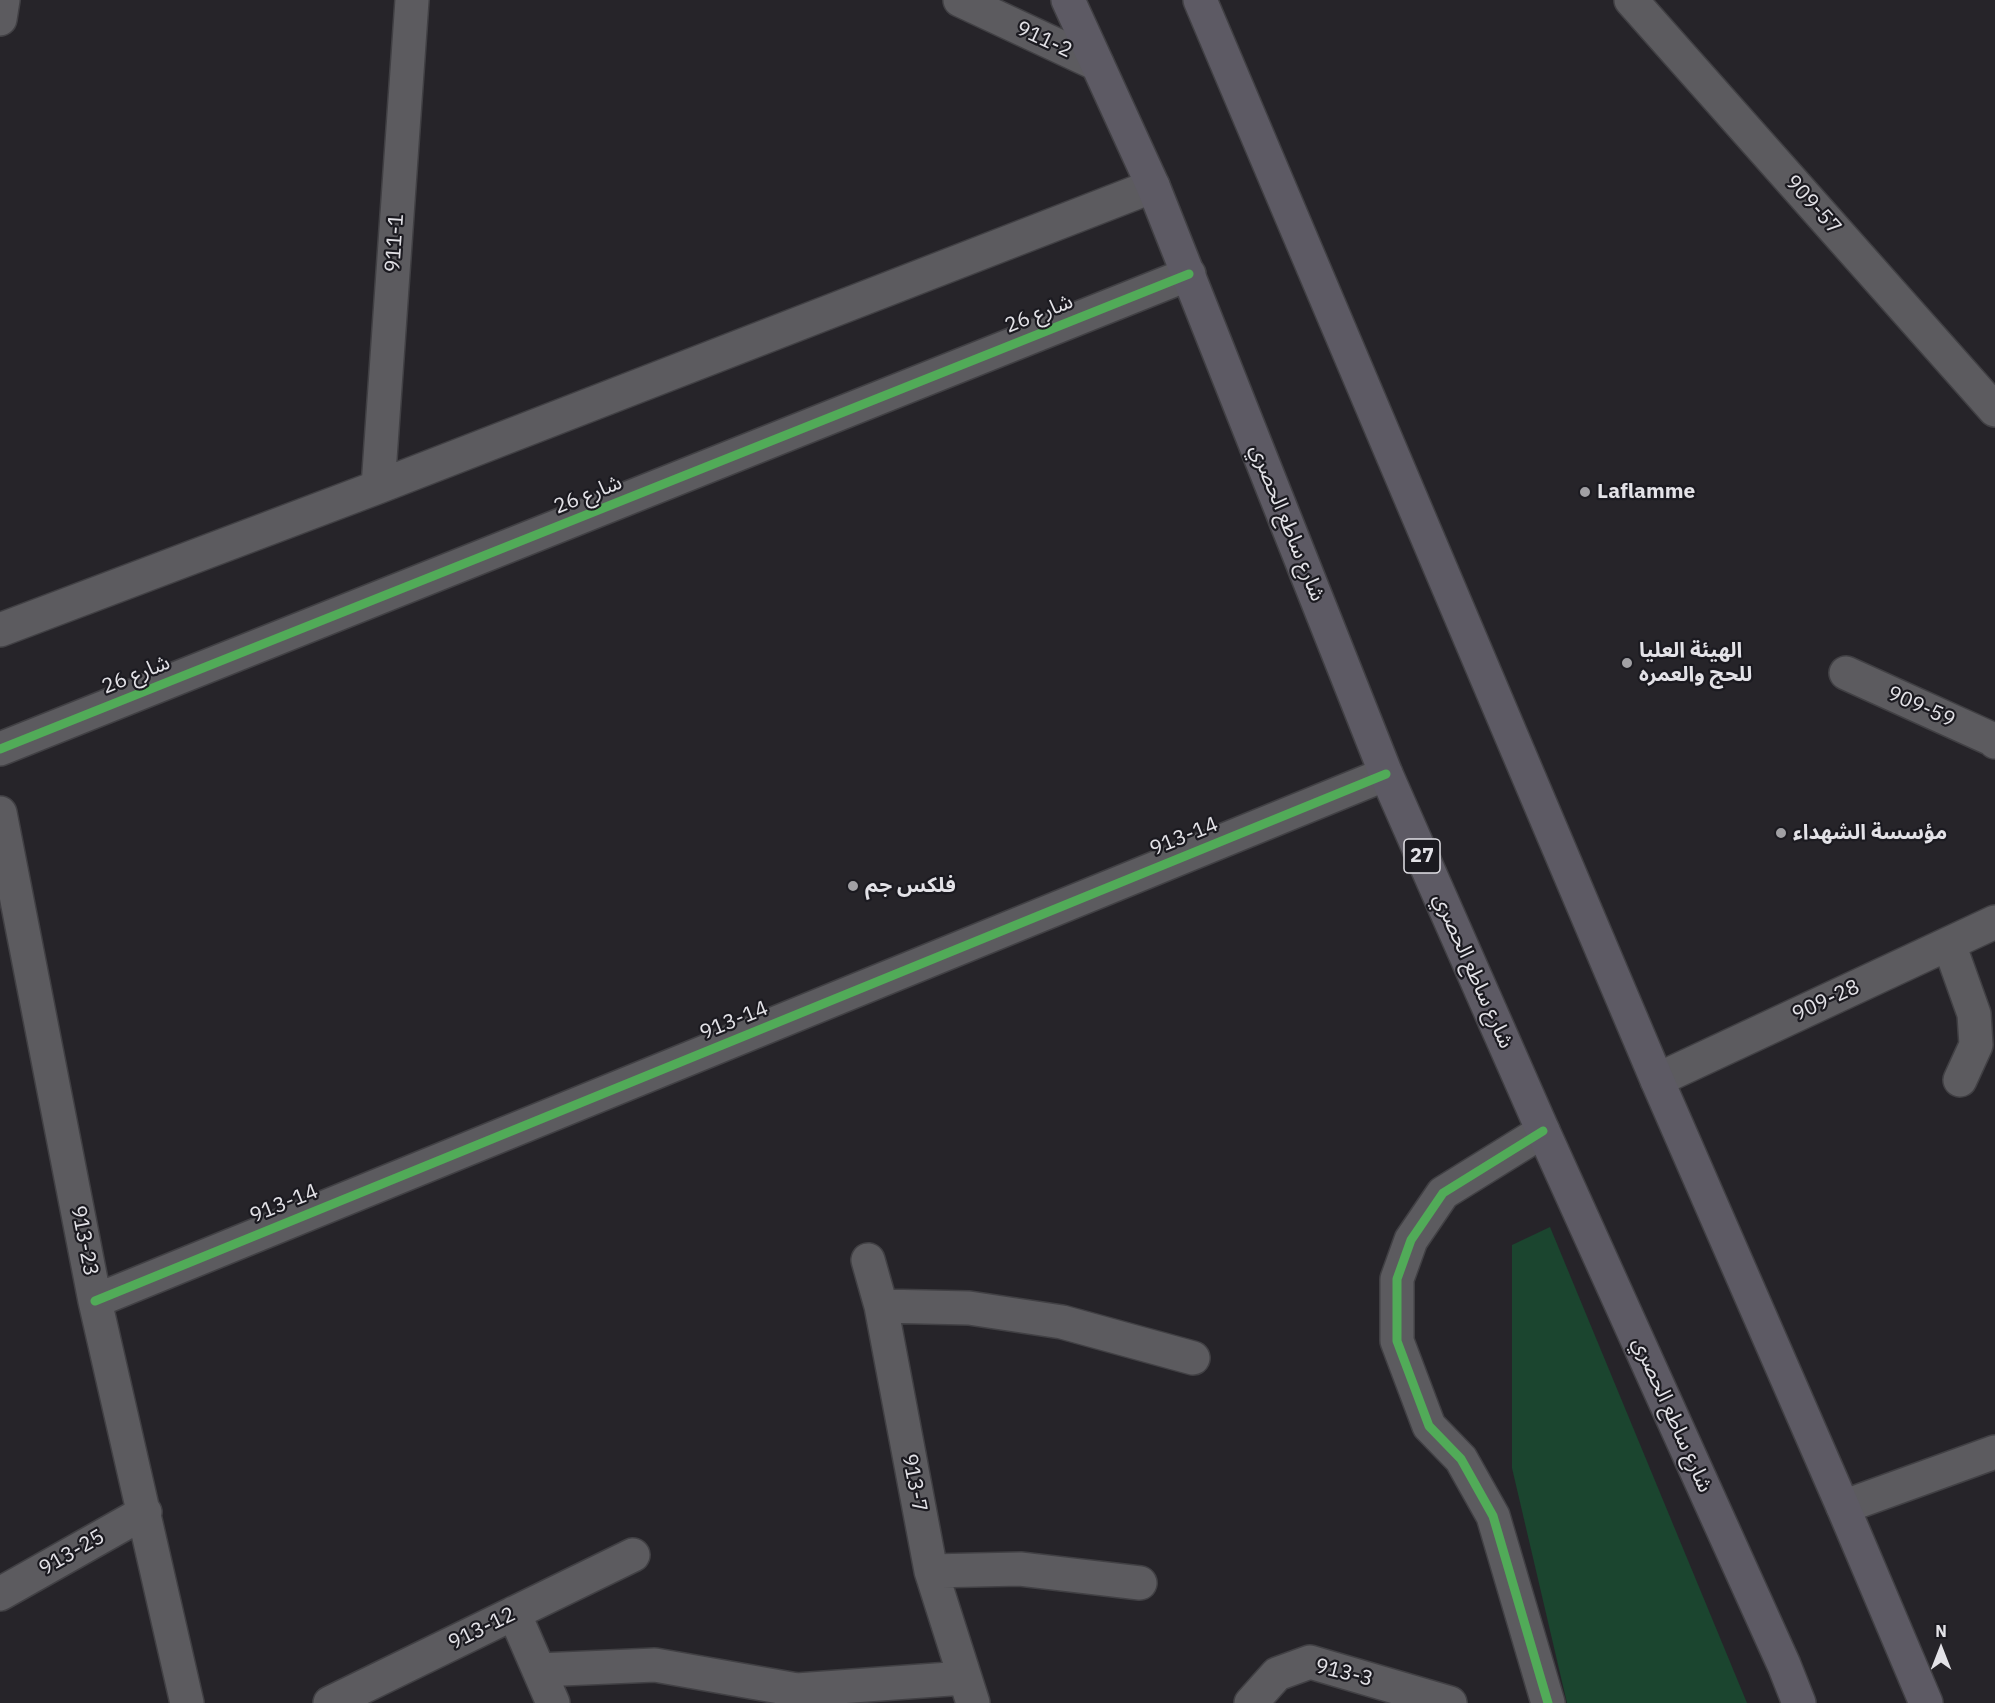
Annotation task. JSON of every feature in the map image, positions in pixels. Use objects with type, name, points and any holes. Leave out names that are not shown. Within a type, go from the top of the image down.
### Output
[{"type":"main road","name":"شارع ساطع الحصري","points":[[1068,0],[1153,186],[1386,774],[1799,1703]]},
{"type":"main road","points":[[1204,1],[1658,1080],[1926,1703]]},
{"type":"street","points":[[0,19],[3,0]]},
{"type":"street","name":"911-1","points":[[378,487],[412,0]]},
{"type":"street","name":"911-2","points":[[960,0],[1097,64]]},
{"type":"street","name":"909-57","points":[[1630,0],[1995,410]]},
{"type":"street","points":[[0,630],[378,487],[1153,186]]},
{"type":"street","name":"شارع 26","points":[[0,749],[1189,274]]},
{"type":"street","name":"909-59","points":[[1846,672],[1995,742]]},
{"type":"street","name":"913-14","points":[[95,1301],[1386,774]]},
{"type":"street","name":"913-23","points":[[0,813],[95,1301],[187,1703]]},
{"type":"street","name":"909-28","points":[[1658,1080],[1995,922]]},
{"type":"street","points":[[1949,944],[1974,1014],[1976,1045],[1960,1080]]},
{"type":"street","points":[[1543,1131],[1443,1193],[1417,1230],[1396,1278],[1396,1341],[1429,1426],[1461,1459],[1493,1516],[1548,1703]]},
{"type":"street","name":"913-7","points":[[868,1260],[881,1306],[931,1571],[968,1690]]},
{"type":"street","points":[[881,1306],[969,1308],[1062,1322],[1193,1358]]},
{"type":"street","points":[[1843,1507],[1995,1452]]},
{"type":"street","name":"913-25","points":[[0,1594],[145,1512]]},
{"type":"street","name":"913-12","points":[[330,1703],[633,1555]]},
{"type":"street","points":[[931,1571],[1020,1569],[1140,1583]]},
{"type":"street","points":[[514,1613],[553,1703]]},
{"type":"street","name":"913-3","points":[[1251,1703],[1277,1674],[1310,1662],[1450,1703]]},
{"type":"street","points":[[539,1670],[655,1665],[797,1690],[968,1690]]},
{"type":"green space","points":[[1550,1227],[1747,1703],[1567,1703],[1512,1468],[1512,1245]]},
{"type":"cycle path","points":[[0,749],[1189,274]]},
{"type":"cycle path","points":[[95,1301],[1386,774]]},
{"type":"cycle path","points":[[1543,1131],[1443,1193],[1411,1240],[1397,1279],[1397,1341],[1429,1426],[1461,1459],[1493,1516],[1548,1703]]},
{"type":"place","name":"Laflamme","points":[[1585,492]]},
{"type":"place","name":"الهيئة العليا للحج والعمره","points":[[1627,663]]},
{"type":"place","name":"مؤسسة الشهداء","points":[[1781,833]]},
{"type":"place","name":"فلكس جم","points":[[853,886]]}]
